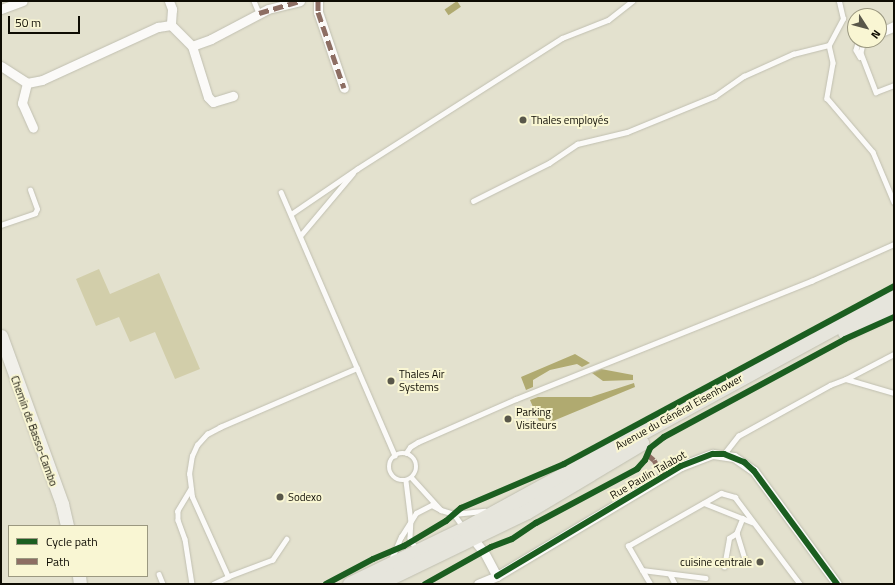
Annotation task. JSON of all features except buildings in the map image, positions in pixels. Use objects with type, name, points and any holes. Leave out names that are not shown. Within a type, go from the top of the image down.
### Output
[{"type":"main road","name":"Avenue du Général Eisenhower","points":[[495,511],[894,295]]},
{"type":"main road","name":"Avenue du Général Eisenhower","points":[[376,584],[469,534],[584,478],[671,426],[842,333],[894,308]]},
{"type":"main road","points":[[469,534],[495,511]]},
{"type":"main road","name":"Avenue du Général Eisenhower","points":[[350,584],[386,567],[428,555],[469,534]]},
{"type":"street","points":[[1,9],[23,1]]},
{"type":"street","points":[[170,1],[172,9],[171,25],[192,46],[208,97],[213,102],[233,96]]},
{"type":"street","points":[[192,46],[211,39],[259,13],[300,1]]},
{"type":"street","points":[[318,1],[318,12],[344,88]]},
{"type":"street","points":[[1,66],[27,83],[42,80],[158,27],[171,25]]},
{"type":"street","points":[[27,83],[22,103],[34,128]]},
{"type":"street","name":"Chemin de Basso-Cambo","points":[[1,336],[62,504],[67,525]]},
{"type":"street","name":"Rue Paulin Talabot","points":[[478,584],[497,576],[682,466],[713,454],[724,454]]},
{"type":"street","points":[[724,454],[744,462],[754,470],[837,584]]},
{"type":"street","points":[[469,534],[497,576]]},
{"type":"lane","points":[[254,1],[259,13]]},
{"type":"lane","points":[[290,214],[357,168],[562,38],[608,20],[632,1]]},
{"type":"lane","points":[[839,1],[843,19],[829,45],[833,63],[827,98],[873,152],[894,202]]},
{"type":"lane","points":[[473,201],[549,163],[577,144],[627,132],[715,96],[744,76],[793,54],[829,45]]},
{"type":"lane","points":[[856,48],[876,92],[894,84]]},
{"type":"lane","points":[[861,48],[862,60]]},
{"type":"lane","points":[[300,236],[323,211],[357,168]]},
{"type":"lane","points":[[1,225],[35,213],[37,209],[30,190]]},
{"type":"lane","points":[[281,192],[396,456]]},
{"type":"lane","points":[[406,453],[412,457],[416,464],[416,471],[412,478],[406,481],[398,481],[391,476],[389,463],[396,456],[406,453],[414,444],[516,399],[811,281],[894,244]]},
{"type":"lane","points":[[724,454],[738,436],[830,385],[894,354]]},
{"type":"lane","points":[[228,577],[192,497],[189,474],[192,456],[197,445],[207,434],[357,368]]},
{"type":"lane","points":[[846,378],[894,393]]},
{"type":"lane","points":[[412,478],[442,510]]},
{"type":"lane","points":[[406,481],[411,519],[410,538],[428,555]]},
{"type":"lane","points":[[191,489],[178,511],[178,520],[185,540],[192,584]]},
{"type":"lane","points":[[650,584],[628,546],[721,493],[735,497],[800,584]]},
{"type":"lane","points":[[704,503],[754,522]]},
{"type":"lane","points":[[386,567],[411,519],[423,508],[432,505],[454,514],[495,511]]},
{"type":"lane","points":[[454,514],[469,534]]},
{"type":"lane","points":[[724,566],[729,538],[736,533],[743,518]]},
{"type":"lane","points":[[736,533],[745,560]]},
{"type":"lane","points":[[213,584],[273,560],[287,539]]},
{"type":"lane","points":[[642,570],[705,578]]},
{"type":"lane","points":[[159,574],[163,584]]},
{"type":"lane","points":[[670,574],[675,584]]},
{"type":"shaded area","points":[[457,1],[461,7],[448,15],[445,9]]},
{"type":"shaded area","points":[[99,269],[110,294],[159,273],[200,369],[175,379],[155,332],[130,342],[119,317],[96,326],[76,279]]},
{"type":"shaded area","points":[[575,354],[590,363],[582,367],[577,364],[550,370],[533,380],[533,387],[526,390],[521,377]]},
{"type":"shaded area","points":[[601,369],[633,375],[633,380],[603,381],[592,373]]},
{"type":"shaded area","points":[[634,383],[635,387],[541,426],[530,400],[538,397],[591,397]]},
{"type":"marked path","points":[[259,13],[300,1]]},
{"type":"marked path","points":[[318,1],[318,12],[344,88]]},
{"type":"marked path","points":[[647,454],[654,460],[664,476]]},
{"type":"cycle path","points":[[326,584],[373,559],[404,546],[446,521],[461,508],[564,464],[894,286]]},
{"type":"cycle path","points":[[425,584],[491,547],[512,539],[536,523],[637,469],[645,460],[650,448],[664,437],[845,339],[894,317]]},
{"type":"cycle path","points":[[497,576],[681,466],[713,454],[724,454],[744,462],[754,471],[837,584]]},
{"type":"place","name":"Thales employés","points":[[523,120]]},
{"type":"place","name":"Thales Air Systems","points":[[391,381]]},
{"type":"place","name":"Parking Visiteurs","points":[[508,419]]},
{"type":"place","name":"Sodexo","points":[[280,497]]},
{"type":"place","name":"cuisine centrale","points":[[760,562]]}]
